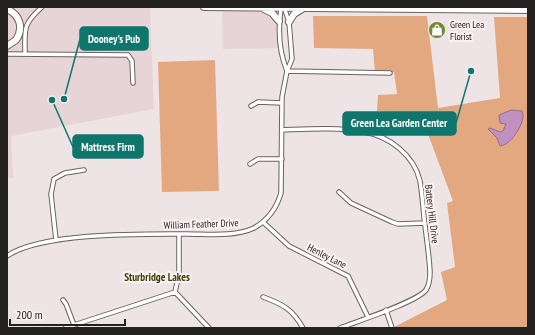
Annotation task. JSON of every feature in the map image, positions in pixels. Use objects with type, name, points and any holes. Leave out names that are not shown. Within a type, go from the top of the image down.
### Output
[{"type":"highway","points":[[204,7],[303,9],[460,8],[528,10]]},
{"type":"highway","points":[[262,8],[272,13],[279,21]]},
{"type":"highway","points":[[7,9],[17,17],[20,26],[16,40],[7,46]]},
{"type":"highway","points":[[289,22],[294,14],[303,9]]},
{"type":"street","points":[[25,54],[25,29],[28,20],[42,7]]},
{"type":"street","name":"William Feather Drive","points":[[283,8],[279,21],[282,58],[287,71]]},
{"type":"street","name":"William Feather Drive","points":[[7,256],[25,247],[56,240],[130,234],[234,233],[253,228],[263,222],[277,205],[281,193],[282,103],[287,71],[292,59],[289,22],[283,8]]},
{"type":"street","points":[[7,54],[128,55],[132,61],[133,83]]},
{"type":"street","points":[[287,71],[390,73]]},
{"type":"street","points":[[251,106],[258,102],[282,103]]},
{"type":"street","name":"Battery Hill Drive","points":[[282,130],[329,129],[364,132],[388,140],[409,160],[417,172],[420,181],[430,281],[426,290],[420,295],[340,328]]},
{"type":"street","points":[[250,164],[258,159],[282,160]]},
{"type":"street","points":[[56,240],[51,194],[54,179],[65,173],[84,170]]},
{"type":"street","points":[[339,192],[351,203],[392,222],[398,224],[425,222]]},
{"type":"street","name":"Henley Lane","points":[[263,222],[290,246],[348,276],[368,317]]},
{"type":"street","points":[[175,292],[179,274],[179,234]]},
{"type":"street","points":[[65,328],[175,292]]},
{"type":"street","points":[[175,292],[209,328]]},
{"type":"street","points":[[264,297],[285,306],[296,316],[303,328]]},
{"type":"street","points":[[63,300],[74,325]]},
{"type":"street","points":[[386,310],[392,328]]},
{"type":"shaded area","points":[[7,7],[150,7],[154,109],[11,136],[13,178],[7,178]]},
{"type":"shaded area","points":[[222,7],[262,9],[279,21],[281,48],[223,49]]},
{"type":"shaded area","points":[[313,16],[427,16],[438,108],[500,98],[494,17],[528,17],[528,328],[392,328],[447,300],[441,272],[455,267],[447,203],[453,201],[425,126],[413,113],[377,111],[378,95],[397,94],[394,72],[375,72],[373,49],[314,48]]},
{"type":"shaded area","points":[[215,60],[219,191],[162,192],[158,62]]},
{"type":"shaded area","points":[[511,110],[522,111],[522,120],[514,137],[505,145],[500,146],[497,138],[488,129],[490,128],[500,132],[503,131],[506,124],[500,123],[499,115]]},
{"type":"place","name":"Green Lea Florist","points":[[437,30]]},
{"type":"place","name":"Green Lea Garden Center","points":[[471,71]]},
{"type":"place","name":"Dooney's Pub","points":[[64,99]]},
{"type":"place","name":"Mattress Firm","points":[[52,100]]},
{"type":"district","name":"Sturbridge Lakes","points":[[157,277]]}]
